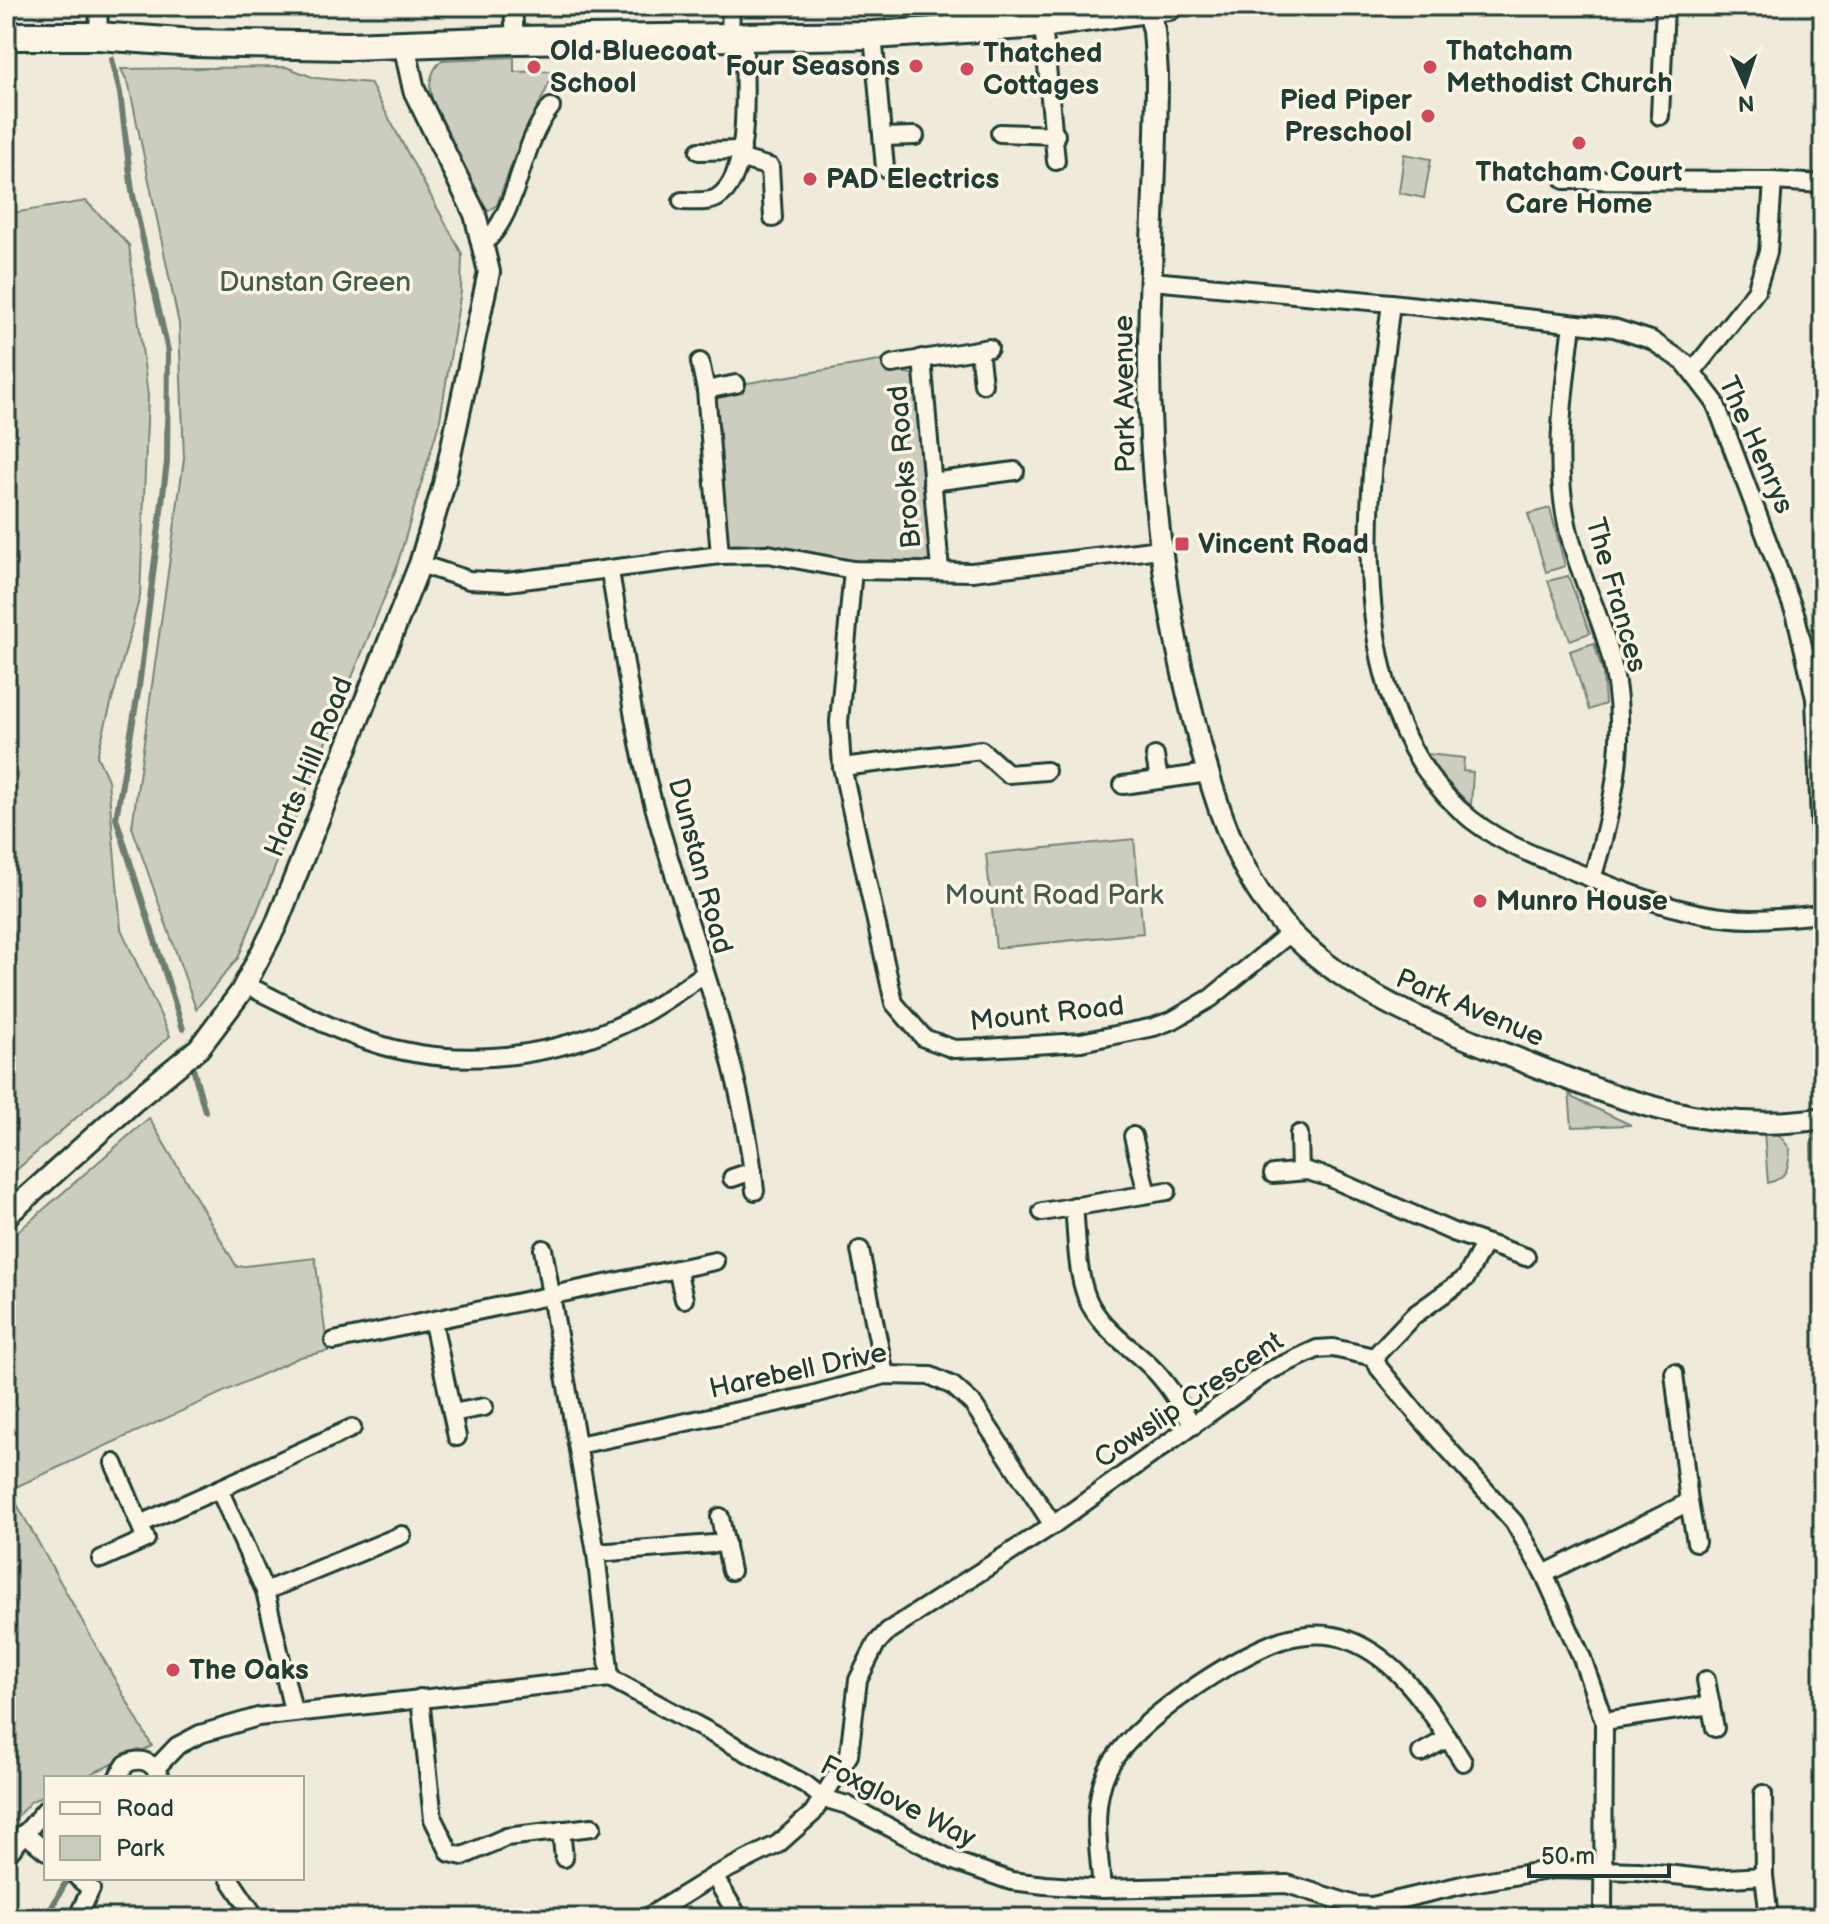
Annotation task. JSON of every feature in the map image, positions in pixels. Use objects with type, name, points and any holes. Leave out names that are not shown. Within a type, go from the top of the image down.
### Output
[{"type":"main road","points":[[6,36],[98,36],[194,43],[404,44],[873,35],[953,19],[1043,24],[1158,8]]},
{"type":"street","points":[[98,36],[99,6]]},
{"type":"street","points":[[513,6],[515,40]]},
{"type":"street","points":[[682,201],[716,199],[730,186],[742,154],[737,37],[731,6]]},
{"type":"street","points":[[1660,116],[1665,6]]},
{"type":"street","name":"Park Avenue","points":[[1158,8],[1154,30],[1157,74],[1150,412],[1160,549],[1178,654],[1208,773],[1243,865],[1290,933],[1351,984],[1392,1007],[1646,1108],[1713,1121],[1759,1124],[1823,1118]]},
{"type":"street","points":[[1043,24],[1056,135],[1056,161]]},
{"type":"street","points":[[873,35],[885,168]]},
{"type":"street","name":"Harts Hill Road","points":[[6,1216],[133,1102],[199,1048],[246,985],[276,925],[420,564],[444,484],[489,272],[475,214],[414,90],[404,44]]},
{"type":"street","points":[[484,243],[498,228],[531,137],[551,107]]},
{"type":"street","points":[[1000,133],[1056,135]]},
{"type":"street","points":[[883,137],[915,136]]},
{"type":"street","points":[[699,151],[742,154],[770,167],[773,218]]},
{"type":"street","points":[[1565,180],[1823,184]]},
{"type":"street","points":[[1693,371],[1756,291],[1768,252],[1773,181]]},
{"type":"street","name":"The Henrys","points":[[1152,281],[1614,328],[1651,340],[1693,371],[1715,402],[1778,562],[1819,698],[1823,897]]},
{"type":"street","points":[[1391,303],[1377,411],[1371,542],[1379,651],[1391,705],[1416,760],[1458,809],[1511,844],[1592,879],[1698,914],[1753,919],[1823,914]]},
{"type":"street","name":"The Frances","points":[[1572,324],[1562,412],[1563,497],[1571,541],[1612,659],[1621,726],[1620,769],[1610,819],[1592,879]]},
{"type":"street","name":"Brooks Road","points":[[892,364],[984,349],[983,384]]},
{"type":"street","name":"Brooks Road","points":[[922,358],[940,570]]},
{"type":"street","points":[[700,362],[706,390],[720,555]]},
{"type":"street","points":[[706,390],[736,384]]},
{"type":"street","points":[[932,482],[1015,471]]},
{"type":"street","points":[[420,564],[469,580],[497,582],[610,572],[720,555],[768,554],[853,570],[972,572],[1160,549]]},
{"type":"street","name":"Mount Road","points":[[853,570],[839,722],[842,767],[894,1003],[910,1026],[938,1045],[954,1049],[1071,1043],[1154,1027],[1211,998],[1290,933]]},
{"type":"street","name":"Dunstan Road","points":[[610,572],[654,806],[735,1078],[755,1191]]},
{"type":"street","points":[[842,767],[981,750],[1008,774],[1046,771]]},
{"type":"street","points":[[1155,756],[1159,780]]},
{"type":"street","points":[[1123,785],[1208,773]]},
{"type":"street","points":[[246,985],[370,1042],[422,1054],[481,1059],[558,1047],[617,1027],[703,975]]},
{"type":"street","points":[[1299,1134],[1300,1171]]},
{"type":"street","points":[[1133,1136],[1147,1194]]},
{"type":"street","points":[[732,1178],[753,1171]]},
{"type":"street","points":[[1273,1174],[1300,1171],[1328,1177],[1484,1244],[1526,1257]]},
{"type":"street","points":[[1042,1212],[1167,1191]]},
{"type":"street","points":[[1074,1206],[1082,1282],[1088,1301],[1120,1341],[1150,1367],[1173,1393],[1193,1426]]},
{"type":"street","points":[[1484,1244],[1466,1278],[1413,1316],[1374,1357],[1379,1368],[1422,1420],[1514,1522],[1544,1574],[1582,1658],[1604,1721],[1603,1918]]},
{"type":"street","points":[[118,1776],[120,1769],[132,1761],[144,1761],[158,1773],[177,1746],[200,1734],[258,1717],[610,1678],[596,1553],[543,1249]]},
{"type":"street","points":[[860,1250],[885,1375]]},
{"type":"street","points":[[334,1341],[715,1261]]},
{"type":"street","points":[[677,1269],[684,1299]]},
{"type":"street","points":[[433,1322],[457,1437]]},
{"type":"street","name":"Cowslip Crescent","points":[[646,1918],[714,1876],[778,1844],[813,1813],[849,1755],[854,1732],[853,1698],[863,1668],[876,1644],[888,1631],[1053,1525],[1267,1372],[1302,1353],[1333,1348],[1374,1357]]},
{"type":"street","points":[[1674,1373],[1696,1542]]},
{"type":"street","name":"Harebell Drive","points":[[578,1445],[804,1397],[885,1375],[931,1376],[963,1394],[1053,1525]]},
{"type":"street","points":[[452,1413],[484,1407]]},
{"type":"street","points":[[140,1524],[352,1428]]},
{"type":"street","points":[[101,1559],[146,1539],[114,1463]]},
{"type":"street","points":[[219,1489],[265,1591],[293,1711]]},
{"type":"street","points":[[1544,1574],[1689,1502]]},
{"type":"street","points":[[720,1517],[731,1571]]},
{"type":"street","points":[[265,1591],[402,1535]]},
{"type":"street","points":[[596,1553],[726,1543]]},
{"type":"street","points":[[1102,1889],[1097,1819],[1099,1793],[1123,1745],[1144,1724],[1267,1646],[1303,1635],[1333,1635],[1351,1641],[1416,1691],[1463,1762]]},
{"type":"street","name":"Foxglove Way","points":[[610,1678],[805,1784],[823,1798],[847,1805],[932,1851],[985,1874],[1011,1881],[1102,1889],[1287,1884],[1355,1905],[1372,1906],[1466,1884],[1554,1869],[1638,1871],[1711,1879],[1764,1876]]},
{"type":"street","points":[[1706,1680],[1715,1728]]},
{"type":"street","points":[[420,1698],[433,1819],[439,1838],[450,1853],[463,1856],[506,1837],[592,1827]]},
{"type":"street","points":[[1604,1721],[1711,1705]]},
{"type":"street","points":[[1421,1753],[1448,1738]]},
{"type":"street","points":[[1763,1794],[1764,1876],[1769,1918]]},
{"type":"street","points":[[6,1856],[44,1811]]},
{"type":"street","points":[[561,1830],[564,1858]]},
{"type":"street","points":[[24,1833],[44,1849]]},
{"type":"street","points":[[714,1876],[739,1918]]},
{"type":"street","points":[[230,1880],[256,1918]]},
{"type":"street","points":[[77,1918],[86,1881]]},
{"type":"green space","points":[[514,57],[514,72],[555,71],[515,155],[497,205],[489,211],[483,207],[446,136],[435,108],[431,80],[442,60]]},
{"type":"green space","name":"Dunstan Green","points":[[286,67],[315,78],[370,83],[462,254],[461,291],[440,420],[396,569],[238,958],[196,1009],[132,827],[184,459],[179,324],[129,85],[121,69]]},
{"type":"green space","points":[[1404,154],[1431,159],[1424,198],[1399,193]]},
{"type":"green space","points":[[86,201],[129,245],[148,396],[140,596],[97,756],[108,780],[121,929],[170,1036],[6,1179],[6,214]]},
{"type":"green space","points":[[897,358],[900,372],[916,375],[940,571],[721,555],[706,390]]},
{"type":"green space","points":[[1550,508],[1565,566],[1546,572],[1528,514]]},
{"type":"green space","points":[[1568,576],[1590,633],[1570,640],[1548,581]]},
{"type":"green space","points":[[1594,643],[1603,673],[1605,704],[1589,710],[1570,651]]},
{"type":"green space","points":[[1427,754],[1464,758],[1463,771],[1473,772],[1471,806],[1438,772]]},
{"type":"green space","name":"Mount Road Park","points":[[1134,839],[1143,933],[996,948],[986,854]]},
{"type":"green space","points":[[1569,1091],[1573,1098],[1631,1125],[1572,1127]]},
{"type":"green space","points":[[149,1118],[237,1267],[315,1258],[328,1351],[300,1357],[9,1490],[152,1746],[86,1776],[44,1776],[44,1795],[30,1802],[6,1829],[6,1242]]},
{"type":"green space","points":[[1823,1130],[1823,1176],[1812,1183],[1811,1144]]},
{"type":"green space","points":[[1776,1131],[1790,1149],[1789,1162],[1783,1175],[1768,1183],[1764,1132]]},
{"type":"waterway","points":[[112,59],[120,93],[132,191],[168,351],[167,462],[139,687],[116,818],[183,1029]]},
{"type":"waterway","points":[[191,1061],[205,1111]]},
{"type":"waterway","points":[[46,1918],[67,1880]]},
{"type":"place","name":"Four Seasons","points":[[916,66]]},
{"type":"place","name":"Old Bluecoat School","points":[[534,67]]},
{"type":"place","name":"Thatcham Methodist Church","points":[[1430,67]]},
{"type":"place","name":"Thatched Cottages","points":[[967,69]]},
{"type":"place","name":"Pied Piper Preschool","points":[[1428,116]]},
{"type":"place","name":"Thatcham Court Care Home","points":[[1579,143]]},
{"type":"place","name":"PAD Electrics","points":[[810,179]]},
{"type":"place","name":"Vincent Road","points":[[1182,544]]},
{"type":"place","name":"Munro House","points":[[1480,901]]},
{"type":"place","name":"The Oaks","points":[[173,1670]]}]
